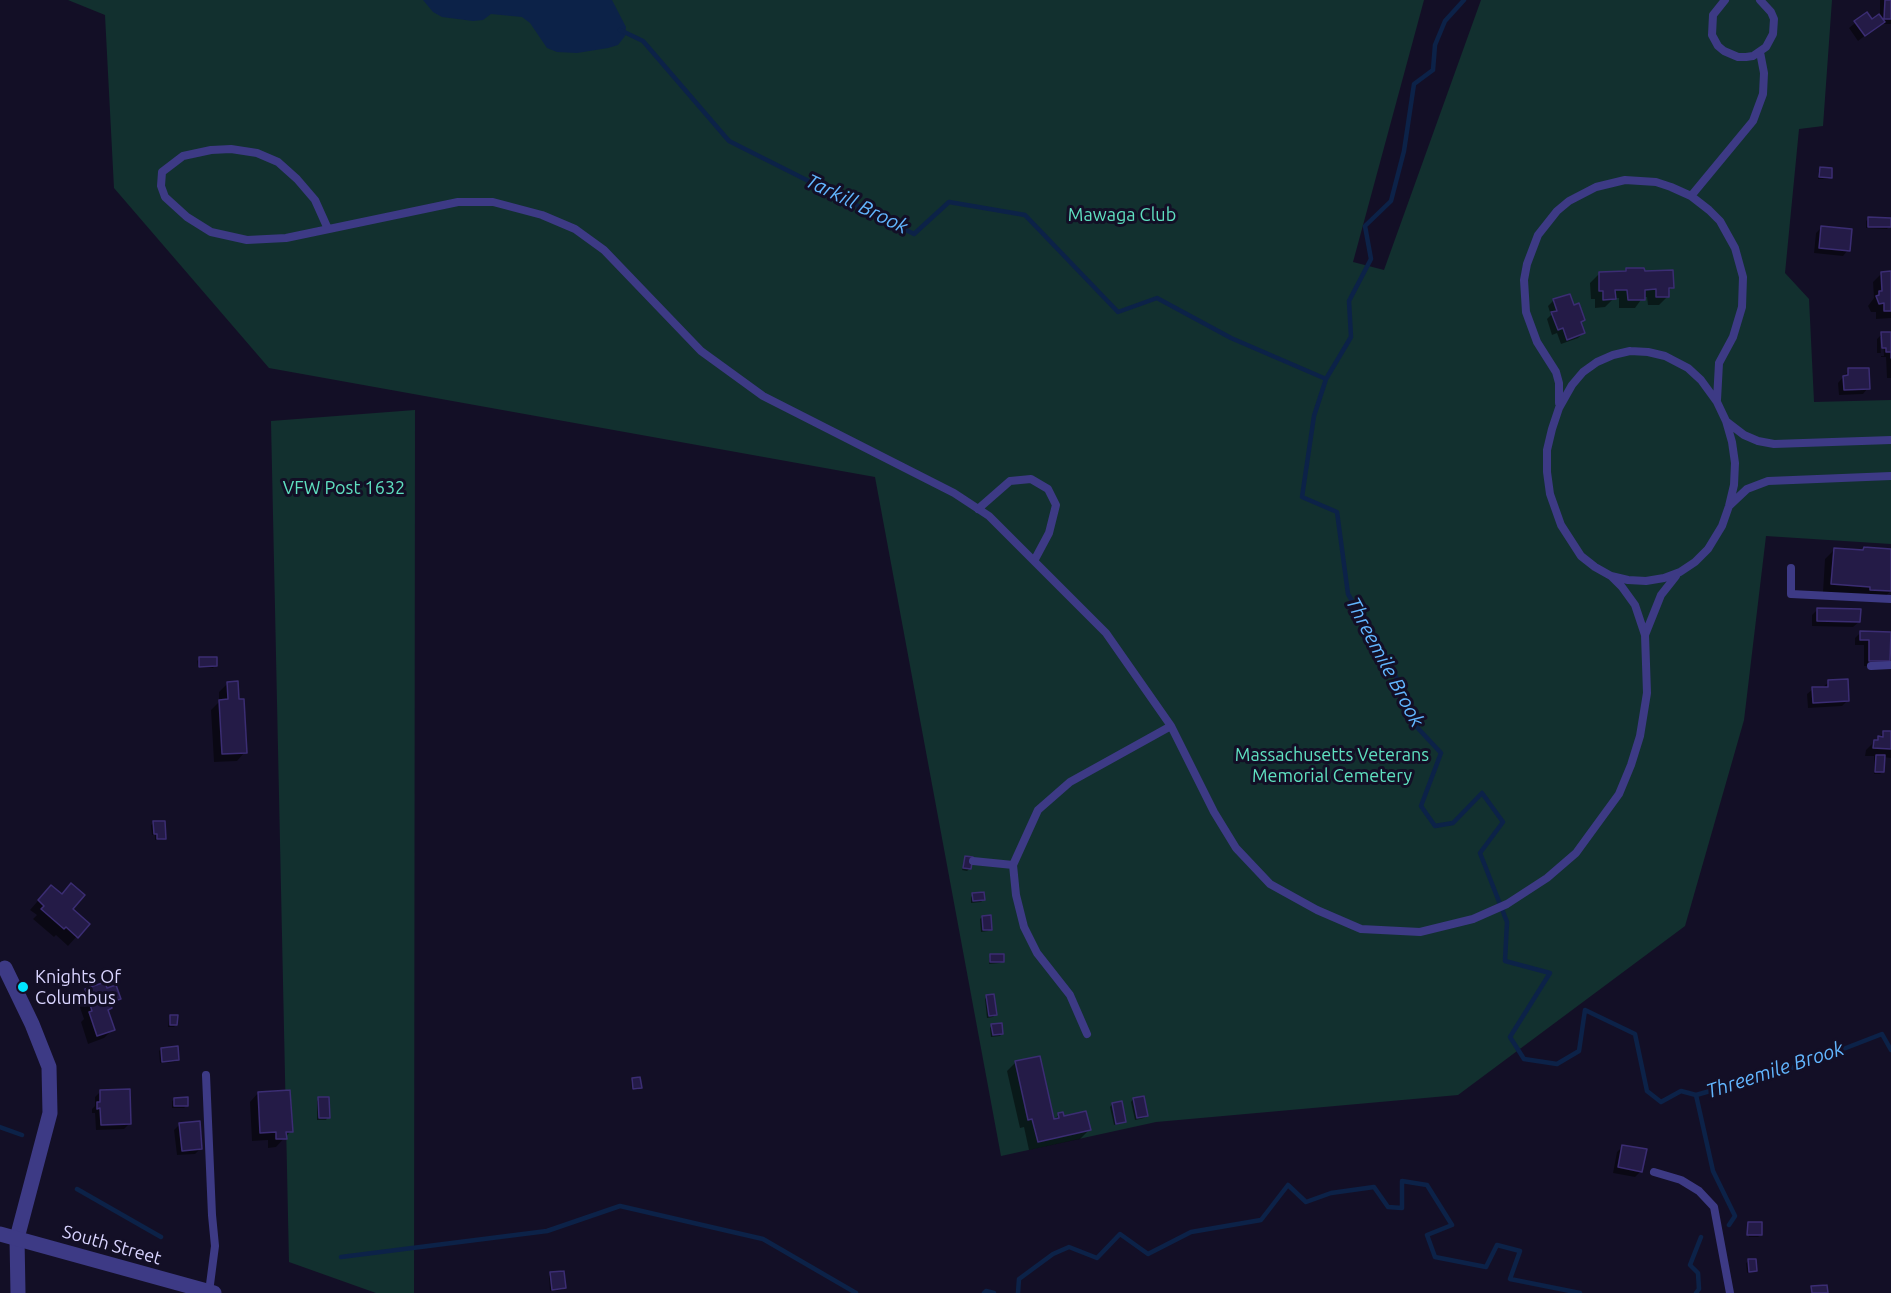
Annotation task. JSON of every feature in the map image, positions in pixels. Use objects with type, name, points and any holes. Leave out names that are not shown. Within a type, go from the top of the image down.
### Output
[{"type":"street","points":[[5,968],[32,1024],[49,1067],[50,1113],[17,1238],[18,1293]]},
{"type":"street","name":"South Street","points":[[0,1234],[203,1292]]},
{"type":"lane","points":[[1725,0],[1716,10],[1711,22],[1712,35],[1718,46],[1738,57],[1760,52],[1770,41],[1774,27],[1771,12],[1760,0]]},
{"type":"lane","points":[[1691,196],[1753,121],[1763,94],[1764,73],[1760,52]]},
{"type":"lane","points":[[328,229],[315,200],[297,179],[278,162],[257,153],[231,149],[202,152],[183,156],[162,172],[161,186],[165,197],[187,217],[211,232],[247,240],[286,238],[458,202],[493,202],[542,215],[575,229],[604,250],[701,351],[763,396],[954,493],[989,516],[1106,633],[1171,726],[1214,812],[1236,848],[1270,884],[1317,910],[1361,929],[1420,932],[1473,919],[1507,904],[1547,878],[1575,853],[1619,794],[1637,746],[1644,715],[1647,693],[1645,635],[1635,605],[1622,587],[1611,576],[1588,562],[1575,549],[1561,525],[1548,483],[1547,461],[1549,440],[1559,408],[1572,385],[1590,366],[1613,355],[1630,351],[1657,353],[1681,363],[1701,380],[1717,402],[1726,421],[1735,463],[1734,485],[1722,526],[1707,549],[1695,562],[1668,584],[1661,595],[1645,635]]},
{"type":"lane","points":[[1559,408],[1560,393],[1556,372],[1530,327],[1525,304],[1524,279],[1527,264],[1538,235],[1557,211],[1569,201],[1596,187],[1625,180],[1656,182],[1691,196],[1709,210],[1728,234],[1735,248],[1743,277],[1743,300],[1739,322],[1719,363],[1717,402]]},
{"type":"lane","points":[[1726,421],[1744,435],[1774,444],[1891,440]]},
{"type":"lane","points":[[1729,506],[1747,489],[1767,481],[1891,476]]},
{"type":"lane","points":[[978,508],[1010,481],[1030,479],[1048,489],[1056,505],[1049,533],[1034,561]]},
{"type":"lane","points":[[1791,568],[1791,594],[1891,599]]},
{"type":"lane","points":[[1611,576],[1646,581],[1680,572]]},
{"type":"lane","points":[[1871,666],[1891,665]]},
{"type":"lane","points":[[1087,1034],[1070,995],[1037,953],[1024,927],[1012,865],[1038,810],[1070,782],[1171,726]]},
{"type":"lane","points":[[974,861],[1012,865]]},
{"type":"lane","points":[[203,1292],[215,1246],[206,1075]]},
{"type":"lane","points":[[1654,1172],[1681,1180],[1699,1191],[1714,1208],[1730,1293]]},
{"type":"green space","name":"Massachusetts Veterans Memorial Cemetery","points":[[68,0],[1424,0],[1353,262],[1384,270],[1481,0],[1832,0],[1823,126],[1799,129],[1785,273],[1809,299],[1814,402],[1891,400],[1891,544],[1766,536],[1744,720],[1685,926],[1458,1095],[1156,1122],[1001,1156],[875,477],[269,368],[114,188],[105,15]]},
{"type":"green space","name":"VFW Post 1632","points":[[415,410],[414,1293],[376,1293],[289,1262],[271,421]]},
{"type":"water","points":[[423,0],[612,0],[626,27],[625,36],[618,45],[608,48],[577,53],[557,52],[547,48],[530,23],[522,17],[491,14],[483,20],[473,21],[442,17],[433,12]]},
{"type":"building","points":[[1885,0],[1891,0],[1891,19],[1884,19]]},
{"type":"building","points":[[1867,12],[1872,19],[1879,14],[1885,22],[1865,36],[1854,21]]},
{"type":"building","points":[[1820,167],[1832,168],[1832,178],[1819,177]]},
{"type":"building","points":[[1868,217],[1891,218],[1891,227],[1868,227]]},
{"type":"building","points":[[1821,226],[1852,229],[1850,251],[1819,248]]},
{"type":"building","points":[[1626,268],[1644,268],[1645,271],[1673,270],[1674,288],[1669,288],[1669,297],[1656,297],[1656,289],[1645,290],[1645,300],[1628,300],[1627,290],[1615,290],[1616,299],[1603,300],[1603,291],[1599,291],[1599,272],[1626,271]]},
{"type":"building","points":[[1891,271],[1891,311],[1884,311],[1884,303],[1879,304],[1876,296],[1879,295],[1879,291],[1882,291],[1881,272]]},
{"type":"building","points":[[1570,294],[1574,305],[1579,303],[1585,320],[1581,322],[1585,333],[1567,340],[1563,328],[1558,330],[1551,312],[1557,311],[1553,299]]},
{"type":"building","points":[[1881,332],[1891,332],[1891,352],[1886,352],[1886,348],[1882,348]]},
{"type":"building","points":[[1848,368],[1869,368],[1870,389],[1844,390],[1843,376],[1848,375]]},
{"type":"building","points":[[1864,547],[1891,549],[1891,591],[1831,584],[1834,548],[1863,550]]},
{"type":"building","points":[[1817,608],[1861,609],[1860,622],[1817,621]]},
{"type":"building","points":[[1860,631],[1891,632],[1890,661],[1869,661],[1869,640],[1860,640]]},
{"type":"building","points":[[199,657],[217,657],[217,666],[199,667]]},
{"type":"building","points":[[1848,679],[1849,701],[1813,703],[1812,687],[1828,687],[1828,680]]},
{"type":"building","points":[[238,681],[239,699],[244,699],[247,753],[222,754],[219,700],[228,699],[227,682]]},
{"type":"building","points":[[1883,731],[1891,731],[1891,749],[1873,748],[1874,740],[1878,740],[1878,736],[1883,737]]},
{"type":"building","points":[[1876,755],[1885,755],[1884,772],[1875,772]]},
{"type":"building","points":[[153,821],[165,821],[166,839],[157,839],[157,834],[154,834]]},
{"type":"building","points":[[965,856],[973,857],[971,869],[963,868]]},
{"type":"building","points":[[71,883],[85,895],[73,909],[90,924],[78,938],[41,909],[44,906],[38,900],[51,885],[62,894]]},
{"type":"building","points":[[984,892],[985,900],[973,901],[972,893]]},
{"type":"building","points":[[991,915],[992,930],[983,930],[982,916]]},
{"type":"building","points":[[990,954],[1004,954],[1004,962],[990,962]]},
{"type":"building","points":[[105,982],[107,988],[116,985],[121,999],[110,1002],[112,1008],[108,1010],[115,1030],[97,1036],[89,1012],[92,1011],[85,989]]},
{"type":"building","points":[[994,994],[997,1015],[989,1016],[986,995]]},
{"type":"building","points":[[170,1015],[178,1015],[177,1025],[170,1025]]},
{"type":"building","points":[[1002,1023],[1003,1034],[993,1035],[991,1024]]},
{"type":"building","points":[[178,1046],[179,1060],[162,1062],[161,1048]]},
{"type":"building","points":[[1040,1056],[1054,1119],[1059,1118],[1058,1113],[1063,1112],[1064,1116],[1086,1111],[1091,1130],[1038,1142],[1032,1119],[1028,1120],[1015,1061]]},
{"type":"building","points":[[640,1077],[642,1088],[633,1089],[632,1078]]},
{"type":"building","points":[[130,1089],[131,1124],[101,1125],[100,1108],[97,1109],[97,1102],[100,1102],[100,1090]]},
{"type":"building","points":[[290,1090],[293,1132],[286,1132],[287,1139],[276,1139],[276,1132],[260,1133],[258,1092]]},
{"type":"building","points":[[1144,1096],[1148,1116],[1137,1118],[1133,1098]]},
{"type":"building","points":[[188,1097],[188,1106],[174,1106],[174,1098]]},
{"type":"building","points":[[318,1097],[329,1097],[330,1118],[319,1118]]},
{"type":"building","points":[[1122,1101],[1126,1122],[1116,1124],[1112,1103]]},
{"type":"building","points":[[200,1121],[202,1149],[182,1151],[179,1123]]},
{"type":"building","points":[[1622,1145],[1647,1149],[1642,1172],[1618,1167]]},
{"type":"building","points":[[1748,1222],[1762,1222],[1762,1235],[1747,1235]]},
{"type":"building","points":[[1748,1259],[1756,1259],[1757,1271],[1749,1272]]},
{"type":"building","points":[[564,1271],[566,1288],[552,1290],[550,1272]]},
{"type":"building","points":[[1827,1285],[1828,1293],[1812,1293],[1811,1286]]},
{"type":"waterway","name":"Threemile Brook","points":[[1464,0],[1445,21],[1435,45],[1433,70],[1414,84],[1404,151],[1391,201],[1365,226],[1371,259],[1349,301],[1351,337],[1326,379],[1314,416],[1302,497],[1337,512],[1348,594],[1393,669],[1414,724],[1441,753],[1421,806],[1435,826],[1453,823],[1482,793],[1503,822],[1480,853],[1507,922],[1505,961],[1550,973],[1510,1037],[1524,1059],[1557,1064],[1579,1051],[1585,1010],[1635,1034],[1647,1091],[1661,1102],[1681,1091],[1696,1095],[1802,1065],[1882,1034],[1891,1050]]},
{"type":"waterway","name":"Tarkill Brook","points":[[620,30],[643,41],[729,141],[914,234],[949,202],[1025,215],[1118,312],[1157,298],[1231,338],[1326,379]]},
{"type":"waterway","points":[[1696,1095],[1713,1171],[1735,1216],[1729,1225]]},
{"type":"waterway","points":[[0,1127],[22,1135]]},
{"type":"waterway","points":[[1018,1293],[1019,1279],[1053,1254],[1069,1247],[1097,1258],[1120,1234],[1148,1254],[1191,1232],[1261,1220],[1288,1185],[1306,1202],[1331,1193],[1374,1187],[1388,1207],[1402,1208],[1402,1181],[1427,1185],[1452,1225],[1427,1235],[1435,1257],[1486,1267],[1497,1245],[1520,1251],[1510,1279],[1580,1293]]},
{"type":"waterway","points":[[77,1189],[161,1237]]},
{"type":"waterway","points":[[341,1257],[547,1231],[620,1206],[763,1239],[856,1293]]},
{"type":"waterway","points":[[1696,1293],[1699,1289],[1698,1273],[1690,1265],[1701,1237]]},
{"type":"waterway","points":[[984,1293],[986,1291],[994,1293]]},
{"type":"place","name":"Knights Of Columbus","points":[[23,987]]},
{"type":"park label","name":"Mawaga Club","points":[[1122,215]]}]
